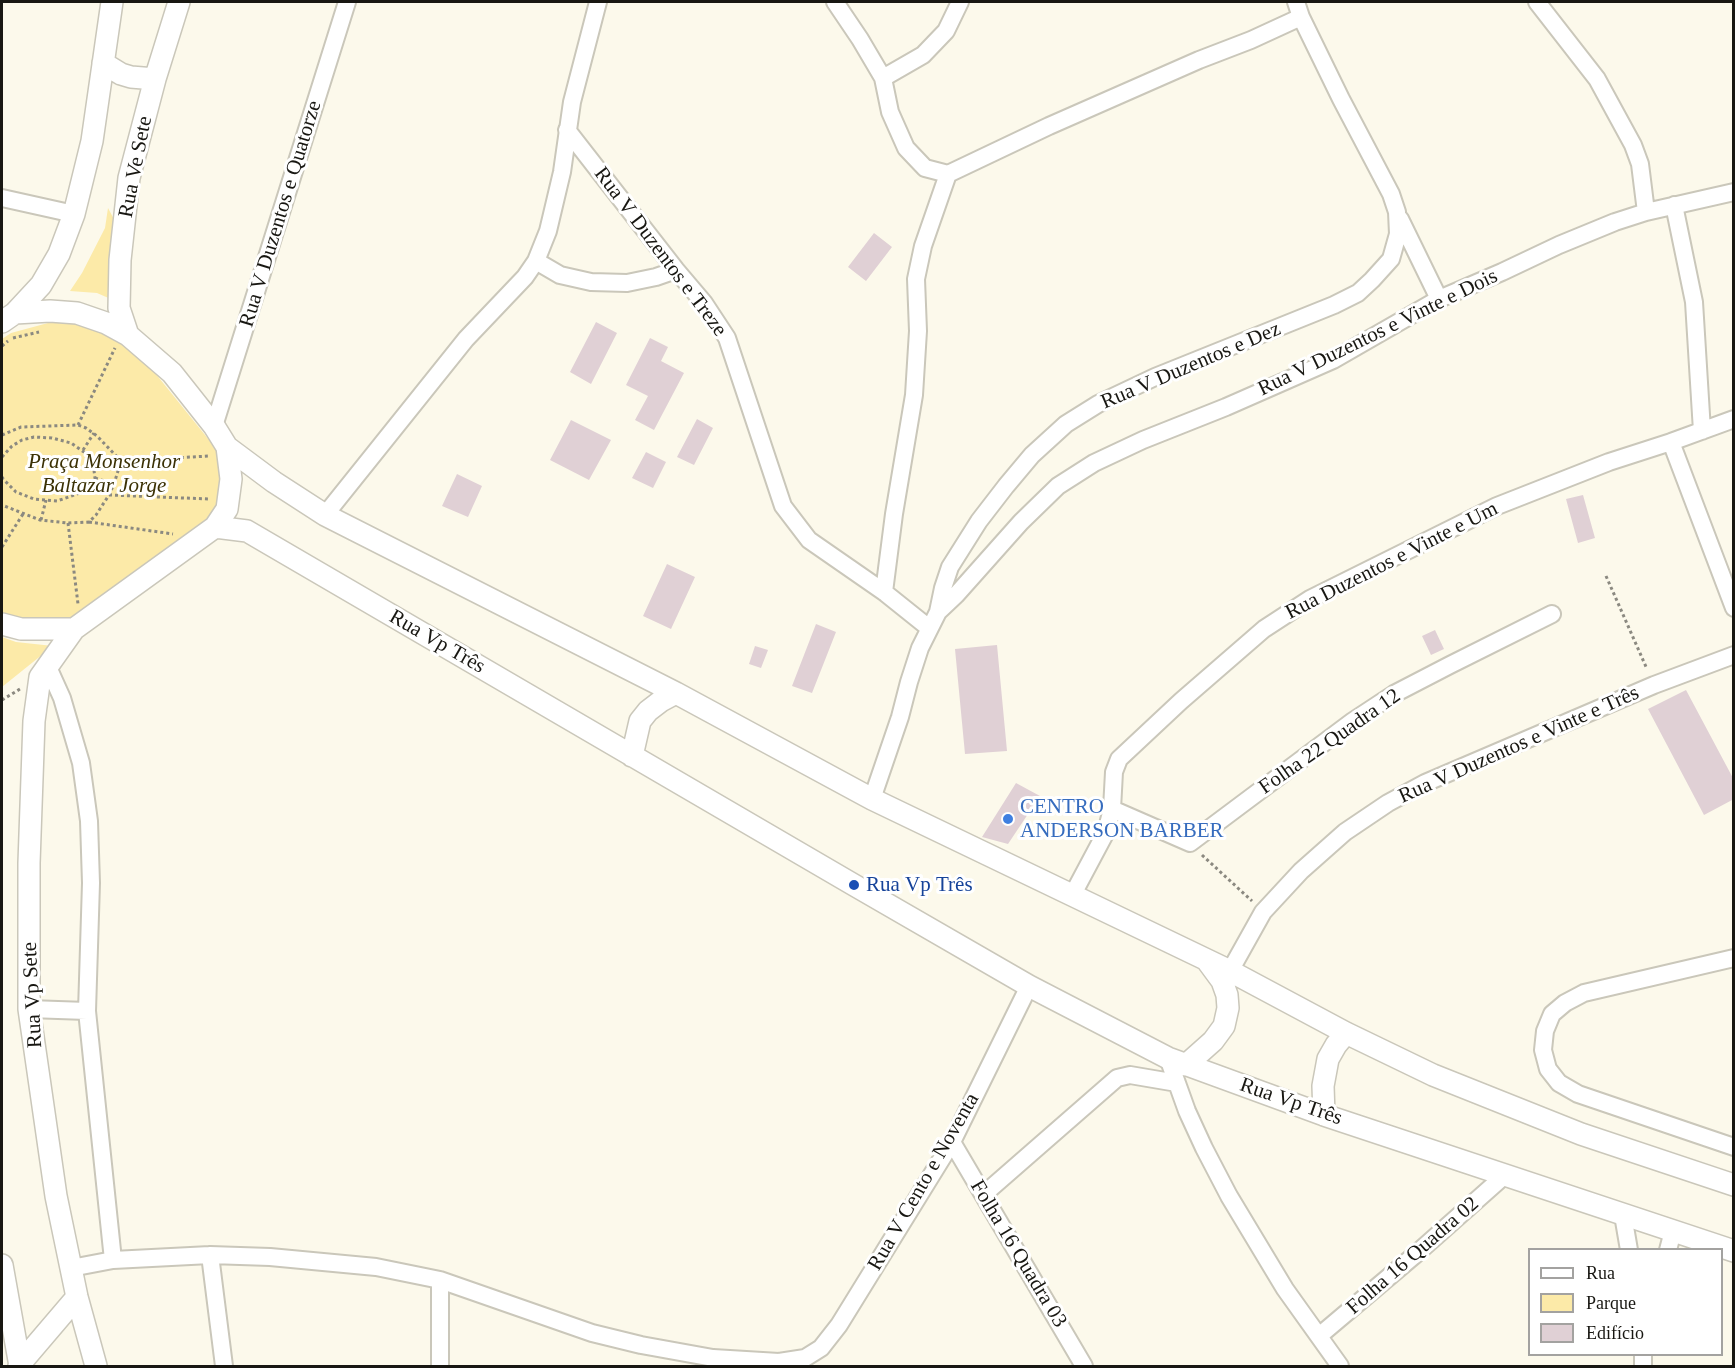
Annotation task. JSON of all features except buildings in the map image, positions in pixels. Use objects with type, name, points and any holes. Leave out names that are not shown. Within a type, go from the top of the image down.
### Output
[{"type":"main road","points":[[8,318],[41,285],[59,254],[74,214],[92,141],[112,2]]},
{"type":"main road","name":"Rua Ve Sete","points":[[122,340],[119,308],[120,260],[129,178],[155,79],[179,2]]},
{"type":"main road","points":[[103,63],[121,74],[141,79],[155,79]]},
{"type":"main road","points":[[8,318],[50,311],[77,313],[106,323],[122,340],[171,372],[214,426],[231,478],[227,509],[215,527]]},
{"type":"main road","points":[[223,451],[325,515],[676,693],[872,799],[1230,971],[1346,1033],[1434,1075],[1581,1134],[1734,1185]]},
{"type":"main road","name":"Rua Vp Sete","points":[[96,1366],[77,1297],[56,1196],[30,1010],[29,863],[34,721],[40,677],[77,621],[215,527]]},
{"type":"main road","name":"Rua Vp Três","points":[[215,527],[247,531],[1029,986],[1177,1069],[1324,1114],[1623,1215],[1671,1240],[1717,1248]]},
{"type":"main road","points":[[2,624],[21,628],[77,621]]},
{"type":"main road","points":[[632,756],[640,722],[648,711],[676,693]]},
{"type":"main road","points":[[1177,1069],[1213,1041],[1224,1026],[1228,1008],[1227,995],[1208,962]]},
{"type":"main road","points":[[1324,1114],[1323,1086],[1327,1065],[1336,1045],[1346,1033]]},
{"type":"main road","points":[[2,1265],[20,1366]]},
{"type":"main road","points":[[20,1366],[77,1297]]},
{"type":"street","name":"Rua V Duzentos e Quatorze","points":[[214,426],[347,2]]},
{"type":"street","name":"Rua V Duzentos e Treze","points":[[325,515],[466,339],[525,277],[536,261],[550,221],[562,172],[572,102],[598,2]]},
{"type":"street","points":[[835,2],[883,78],[890,112],[906,148],[925,168],[948,174],[923,246],[916,279],[918,331],[914,394],[884,592]]},
{"type":"street","points":[[883,78],[923,55],[946,32],[960,2]]},
{"type":"street","points":[[1538,2],[1597,79],[1633,146],[1640,164],[1646,212]]},
{"type":"street","name":"Rua V Duzentos e Dez","points":[[872,799],[900,717],[920,648],[938,612],[950,567],[979,521],[1032,455],[1066,424],[1098,404],[1155,377],[1334,305],[1358,292],[1391,259],[1398,234],[1397,212],[1386,184],[1341,99],[1298,9],[1251,40],[1199,60],[1060,121],[948,174]]},
{"type":"street","name":"Rua V Duzentos e Treze","points":[[567,130],[704,303],[727,338],[783,506],[809,540],[884,592],[929,628]]},
{"type":"street","name":"Rua V Duzentos e Vinte e Dois","points":[[938,612],[1021,522],[1058,486],[1094,464],[1143,440],[1333,360],[1439,298],[1614,222],[1646,212],[1734,192]]},
{"type":"street","points":[[2,198],[74,214]]},
{"type":"street","points":[[1674,206],[1694,302],[1702,431]]},
{"type":"street","points":[[1397,212],[1439,298]]},
{"type":"street","points":[[536,261],[560,275],[591,282],[627,283],[676,270]]},
{"type":"street","name":"Rua Duzentos e Vinte e Um","points":[[1073,894],[1106,832],[1112,809],[1114,772],[1119,759],[1180,701],[1264,629],[1310,599],[1497,506],[1609,462],[1734,419]]},
{"type":"street","points":[[1671,442],[1734,608]]},
{"type":"street","name":"Folha 22 Quadra 12","points":[[1190,843],[1353,721],[1394,694],[1552,614]]},
{"type":"street","name":"Rua V Duzentos e Vinte e Três","points":[[1230,971],[1263,912],[1301,871],[1345,832],[1388,803],[1425,783],[1654,685],[1734,655]]},
{"type":"street","points":[[48,667],[62,699],[81,763],[89,821],[91,884],[87,1011],[113,1260]]},
{"type":"street","points":[[1112,809],[1190,843]]},
{"type":"street","points":[[1734,958],[1584,993],[1564,1003],[1552,1014],[1545,1031],[1543,1050],[1548,1069],[1559,1083],[1578,1094],[1734,1147]]},
{"type":"street","name":"Rua V Cento e Noventa","points":[[805,1362],[821,1348],[839,1325],[952,1142],[1029,986]]},
{"type":"street","points":[[30,1010],[87,1011]]},
{"type":"street","points":[[983,1196],[1117,1078],[1177,1069],[1204,1148],[1229,1196],[1285,1289],[1340,1366]]},
{"type":"street","name":"Folha 16 Quadra 03","points":[[952,1142],[1084,1366]]},
{"type":"street","name":"Folha 16 Quadra 02","points":[[1320,1336],[1505,1175]]},
{"type":"street","points":[[1623,1215],[1629,1248]]},
{"type":"street","points":[[71,1268],[113,1260],[210,1255],[270,1257],[376,1267],[440,1280],[592,1333],[641,1345],[714,1358],[805,1362]]},
{"type":"street","points":[[210,1255],[224,1366]]},
{"type":"street","points":[[440,1280],[440,1366]]},
{"type":"path","points":[[2,346],[11,339],[47,331]]},
{"type":"path","points":[[78,425],[122,340]]},
{"type":"path","points":[[2,435],[21,427],[78,425],[94,433],[120,461]]},
{"type":"path","points":[[82,450],[94,433]]},
{"type":"path","points":[[2,456],[22,440],[34,437],[52,438],[71,443],[82,450],[93,463],[96,478],[92,485],[82,492],[57,501],[34,499],[16,492],[2,475]]},
{"type":"path","points":[[120,461],[223,451]]},
{"type":"path","points":[[89,522],[96,515],[114,484],[120,461]]},
{"type":"path","points":[[96,478],[114,484]]},
{"type":"path","points":[[108,495],[209,499]]},
{"type":"path","points":[[41,520],[46,500]]},
{"type":"path","points":[[2,505],[41,520],[68,524],[89,522],[179,534]]},
{"type":"path","points":[[2,547],[23,514]]},
{"type":"path","points":[[68,524],[77,621]]},
{"type":"path","points":[[1606,576],[1654,685]]},
{"type":"path","points":[[1190,843],[1263,912]]},
{"type":"green space","points":[[108,208],[116,223],[113,300],[97,293],[70,291],[105,228]]},
{"type":"green space","name":"Praça Monsenhor Baltazar Jorge","points":[[72,322],[96,326],[147,363],[226,461],[215,515],[74,619],[20,620],[2,612],[2,339],[11,333],[48,323]]},
{"type":"green space","points":[[2,637],[16,642],[53,646],[2,687]]},
{"type":"place","name":"CENTRO ANDERSON BARBER","points":[[1008,819]]},
{"type":"place","name":"Rua Vp Três","points":[[854,885]]}]
